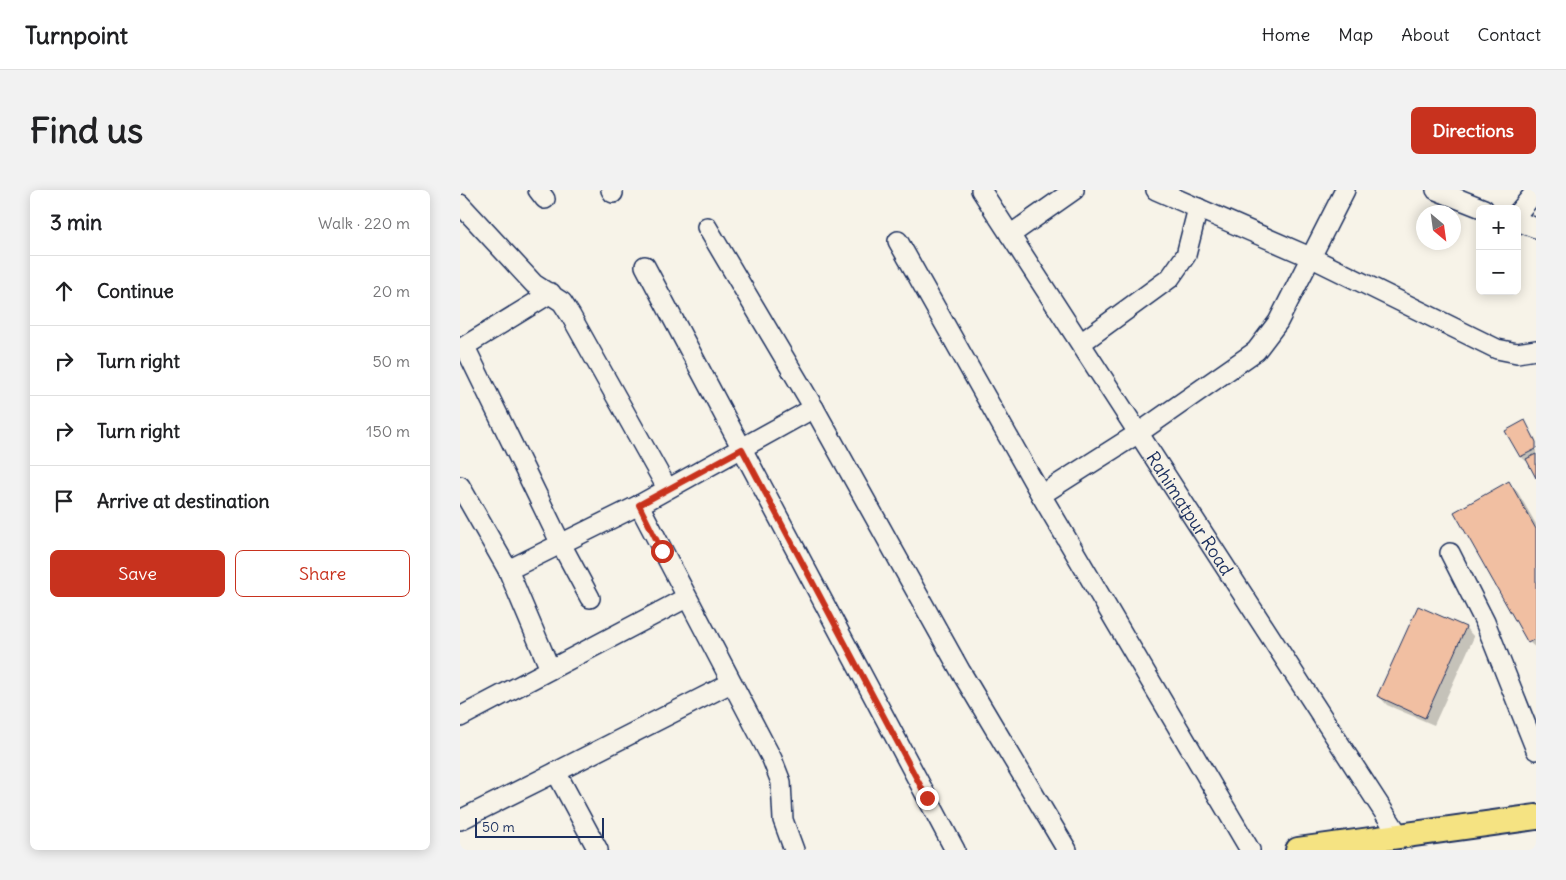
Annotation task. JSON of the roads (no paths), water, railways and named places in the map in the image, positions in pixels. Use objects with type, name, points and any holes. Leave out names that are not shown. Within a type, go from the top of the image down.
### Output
[{"type":"main road","points":[[1298,850],[1536,817]]},
{"type":"street","name":"Rahimatpur Road","points":[[981,190],[1140,432],[1400,837]]},
{"type":"street","points":[[1010,236],[1074,190]]},
{"type":"street","points":[[1156,190],[1310,256],[1497,349],[1518,354],[1536,350]]},
{"type":"street","points":[[1041,495],[1140,432],[1256,351],[1278,322],[1345,190]]},
{"type":"street","points":[[1436,190],[1476,206]]},
{"type":"street","points":[[1521,209],[1536,191]]},
{"type":"street","points":[[460,204],[534,284],[551,293],[562,302],[572,316],[667,488]]},
{"type":"street","points":[[1081,343],[1170,278],[1186,255],[1198,208]]},
{"type":"street","points":[[1521,223],[1536,228]]},
{"type":"street","points":[[707,227],[814,408],[961,672],[1067,850]]},
{"type":"street","points":[[898,241],[1041,495],[1250,850]]},
{"type":"street","points":[[645,266],[955,850]]},
{"type":"street","points":[[551,293],[462,348],[560,544],[590,598]]},
{"type":"street","points":[[508,570],[639,505],[814,408]]},
{"type":"street","points":[[460,486],[508,570],[550,669]]},
{"type":"street","points":[[639,505],[686,598],[772,758],[781,782],[783,820],[794,850]]},
{"type":"street","points":[[1450,553],[1485,622],[1536,750]]},
{"type":"street","points":[[460,717],[686,598]]},
{"type":"street","points":[[460,820],[731,683]]},
{"type":"street","points":[[556,772],[598,850]]}]
